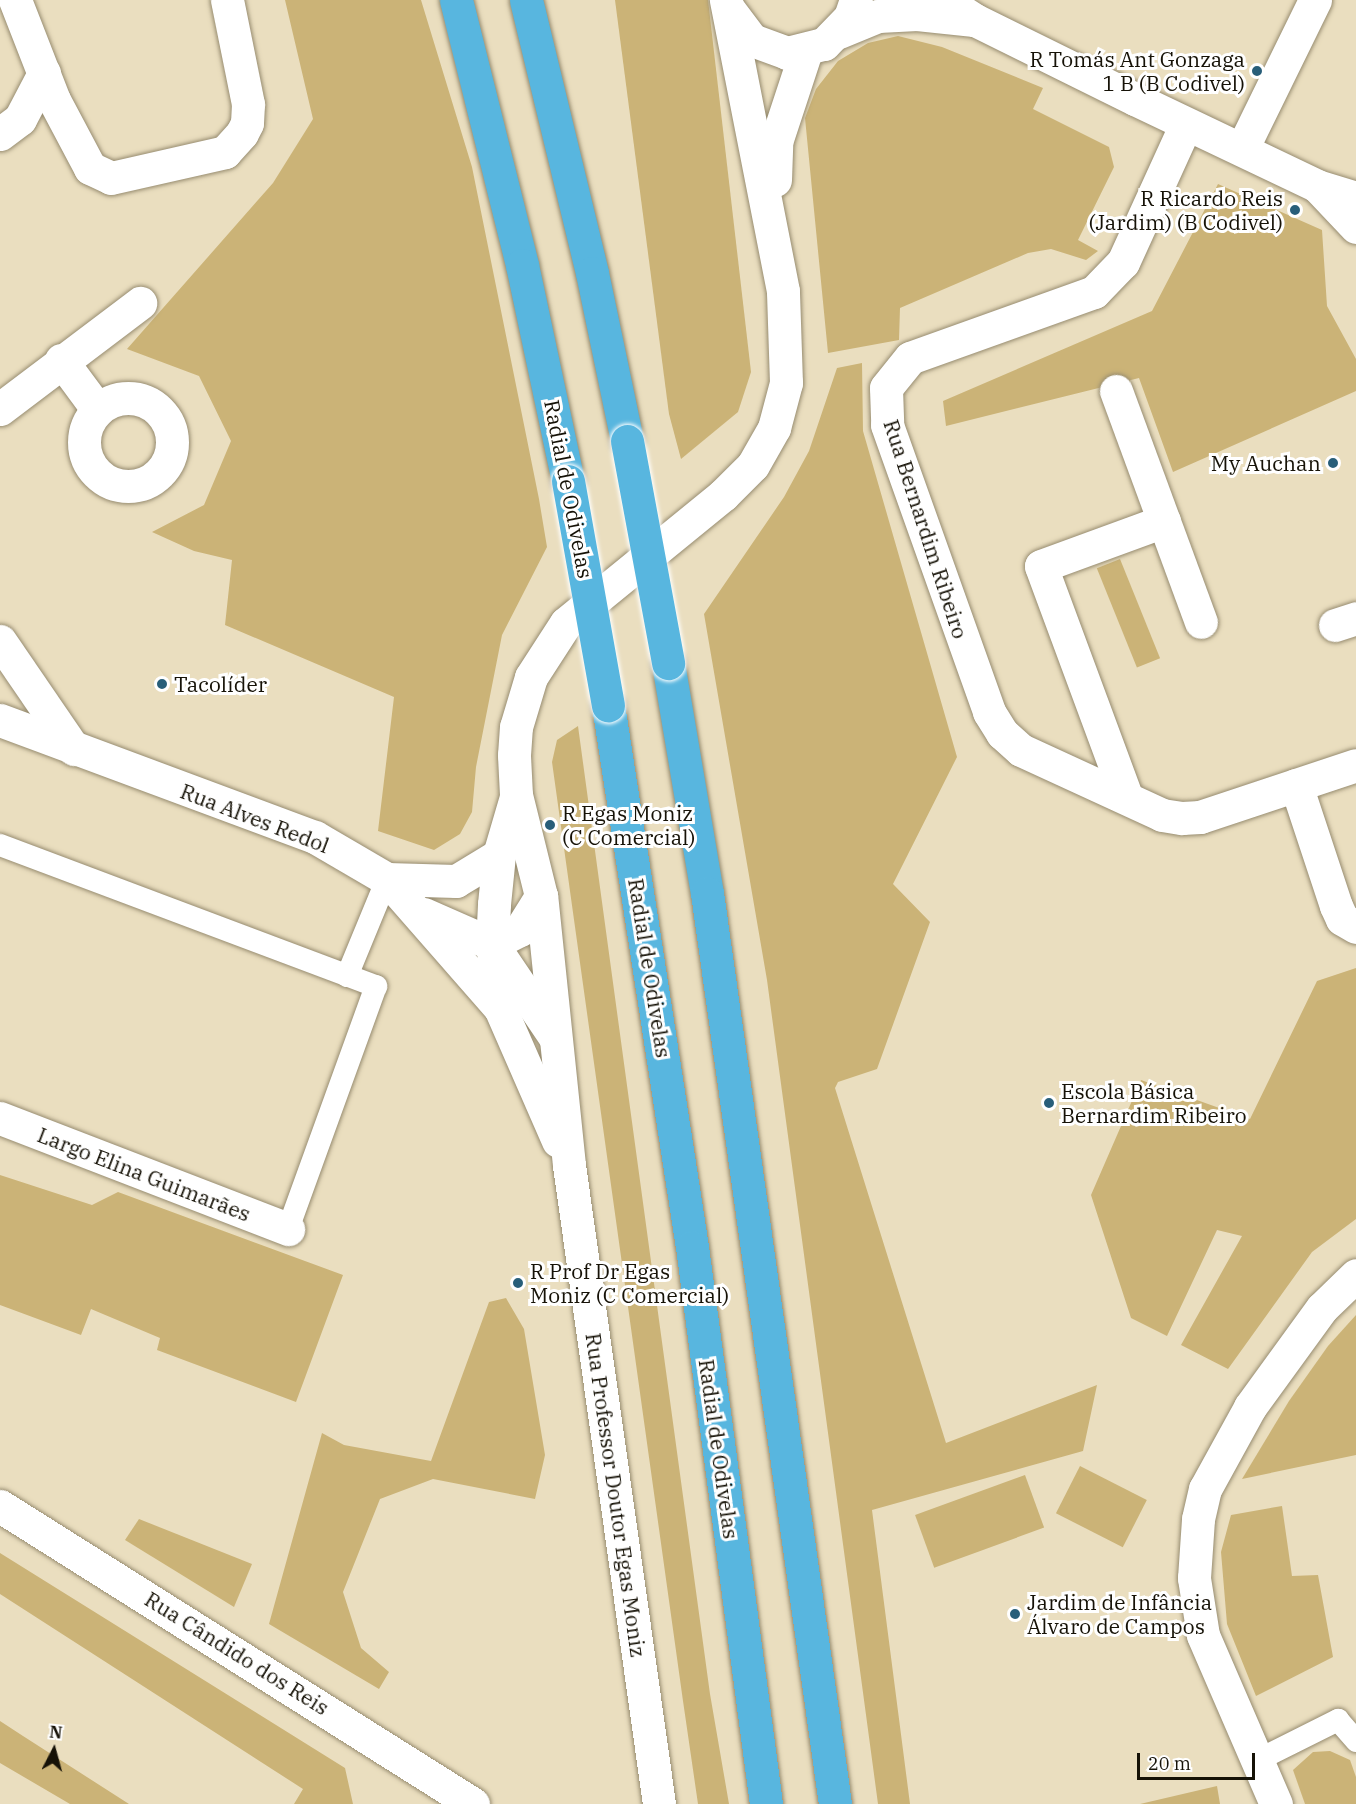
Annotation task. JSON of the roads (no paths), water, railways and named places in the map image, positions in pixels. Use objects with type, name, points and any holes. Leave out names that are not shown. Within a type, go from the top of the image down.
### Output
[{"type":"highway","name":"Radial de Odivelas","points":[[456,0],[522,265],[568,480],[608,705],[692,1247],[766,1804]]},
{"type":"highway","points":[[526,0],[592,273],[627,441],[668,663],[710,916],[835,1804]]},
{"type":"street","points":[[15,0],[54,97],[90,168],[111,178],[225,152],[247,123],[248,104],[227,0]]},
{"type":"street","points":[[839,32],[856,0]]},
{"type":"street","points":[[944,0],[975,21],[1186,124],[1317,186],[1356,198]]},
{"type":"street","points":[[1242,149],[1315,0]]},
{"type":"street","points":[[727,5],[738,26],[768,49],[806,51],[824,44],[839,32],[878,16],[917,14],[975,21]]},
{"type":"street","points":[[500,1008],[492,944],[499,855],[516,795],[516,727],[531,677],[567,623],[723,495],[753,465],[774,428],[786,383],[783,291],[773,229],[727,5]]},
{"type":"street","points":[[773,229],[776,142],[806,51]]},
{"type":"street","points":[[10,127],[54,97]]},
{"type":"street","points":[[10,127],[54,97]]},
{"type":"street","name":"Rua Bernardim Ribeiro","points":[[1186,124],[1123,262],[1094,292],[910,358],[886,388],[887,425],[989,712],[1002,733],[1021,750],[1126,796],[1162,815],[1182,818],[1200,817],[1356,765]]},
{"type":"street","points":[[1317,186],[1356,227]]},
{"type":"street","points":[[0,409],[61,360],[140,303]]},
{"type":"street","points":[[61,360],[98,410]]},
{"type":"street","points":[[1116,391],[1201,622]]},
{"type":"street","points":[[1126,796],[1041,566],[1164,521]]},
{"type":"street","points":[[0,641],[74,749]]},
{"type":"street","name":"Rua Alves Redol","points":[[0,720],[315,837],[387,879],[420,912],[500,1008],[569,1165]]},
{"type":"street","points":[[1296,785],[1336,906],[1342,919],[1356,927]]},
{"type":"street","name":"Rua Professor Doutor Egas Moniz","points":[[516,795],[541,896],[569,1165],[659,1804]]},
{"type":"street","points":[[387,879],[456,881],[499,855]]},
{"type":"street","points":[[492,944],[520,930],[541,896]]},
{"type":"street","points":[[420,912],[492,944],[558,1043]]},
{"type":"street","name":"Largo Elina Guimarães","points":[[0,1118],[288,1229]]},
{"type":"street","points":[[1276,1804],[1212,1662],[1197,1607],[1196,1546],[1202,1503],[1228,1441],[1250,1407],[1322,1308],[1356,1275]]},
{"type":"street","name":"Rua Cândido dos Reis","points":[[0,1506],[473,1804]]},
{"type":"lane","points":[[0,845],[376,986],[288,1229]]},
{"type":"lane","points":[[347,976],[387,879]]},
{"type":"lane","points":[[1256,1761],[1338,1720],[1356,1741]]},
{"type":"place","name":"R Tomás Ant Gonzaga 1 B (B Codivel)","points":[[1257,71]]},
{"type":"place","name":"R Ricardo Reis (Jardim) (B Codivel)","points":[[1295,210]]},
{"type":"place","name":"My Auchan","points":[[1333,463]]},
{"type":"place","name":"Tacolíder","points":[[162,684]]},
{"type":"place","name":"R Egas Moniz (C Comercial)","points":[[550,825]]},
{"type":"place","name":"Escola Básica Bernardim Ribeiro","points":[[1049,1103]]},
{"type":"place","name":"R Prof Dr Egas Moniz (C Comercial)","points":[[518,1283]]},
{"type":"place","name":"Jardim de Infância Álvaro de Campos","points":[[1015,1614]]}]
